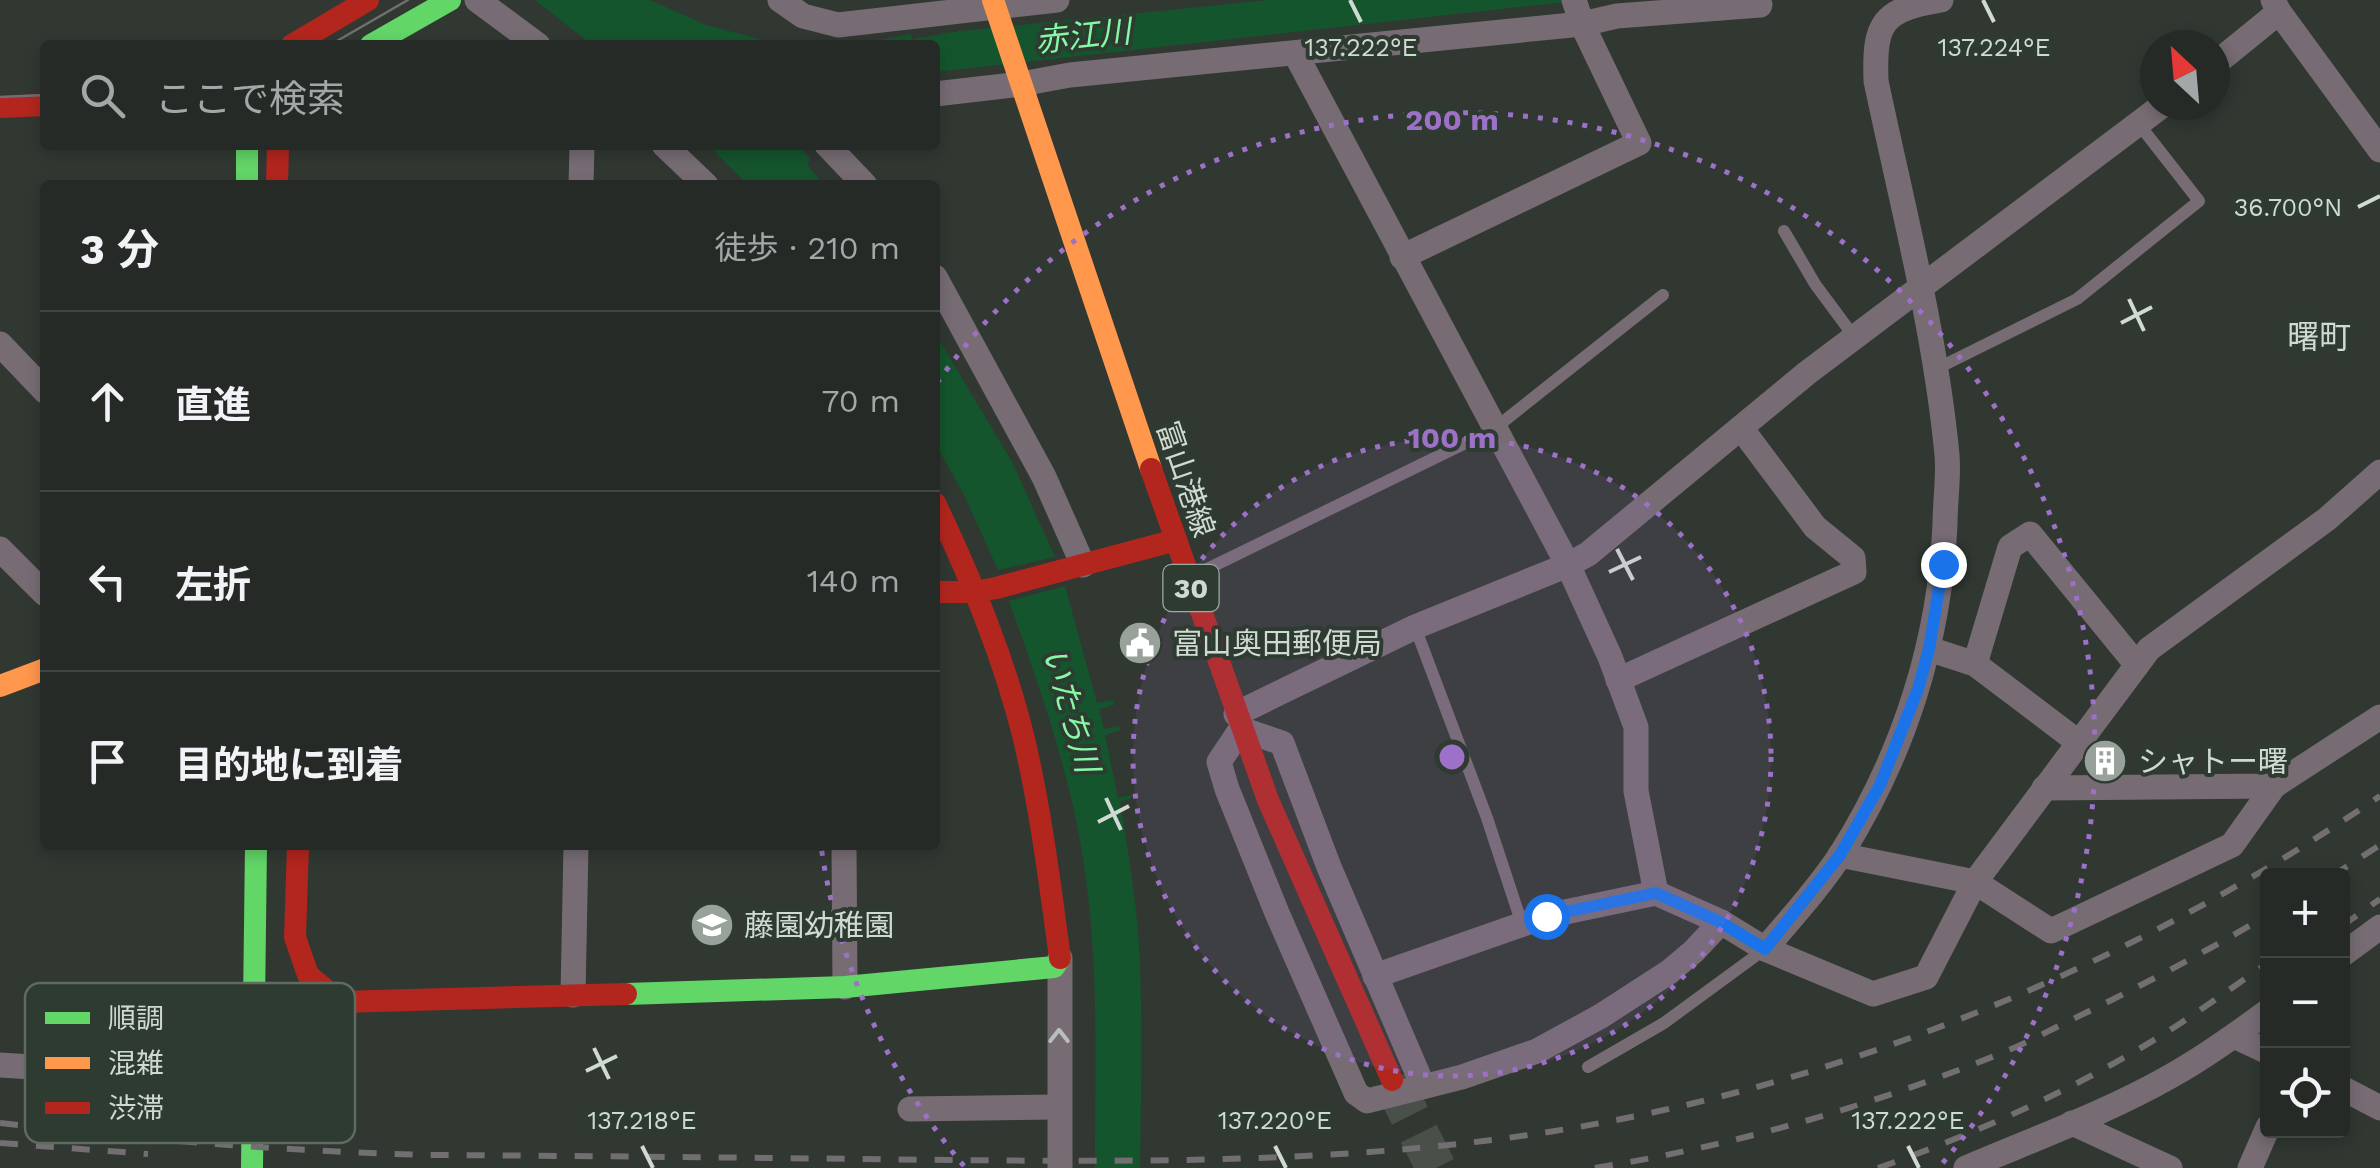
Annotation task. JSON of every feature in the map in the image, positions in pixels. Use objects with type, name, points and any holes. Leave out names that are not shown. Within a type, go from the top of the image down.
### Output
[{"type":"street","points":[[300,40],[368,0]]},
{"type":"street","points":[[380,40],[450,0]]},
{"type":"street","points":[[477,0],[531,40]]},
{"type":"street","points":[[780,0],[803,16],[838,25],[1057,0]]},
{"type":"street","points":[[1765,949],[1840,855],[1880,785],[1918,689],[1929,649],[1943,564],[1947,459],[1920,289],[1876,81],[1875,50],[1882,25],[1906,6],[1941,0]]},
{"type":"street","points":[[940,93],[1019,77],[1070,76],[1295,53],[1578,12],[1617,16],[1760,5]]},
{"type":"street","points":[[2230,50],[2276,6],[2380,150]]},
{"type":"street","name":"富山港線","points":[[996,8],[1188,579],[1264,791],[1355,1004],[1392,1080]]},
{"type":"street","points":[[1402,257],[1639,143],[1578,12]]},
{"type":"street","points":[[1295,53],[1568,565],[1618,680],[1636,727],[1636,792],[1656,893]]},
{"type":"street","points":[[0,107],[40,105]]},
{"type":"street","points":[[1720,922],[1669,972],[1601,1016],[1537,1050],[1462,1077],[1367,1101],[1356,1092],[1277,914],[1218,762],[1239,722],[1414,628],[1588,554],[1807,373],[2143,120]]},
{"type":"street","points":[[247,150],[247,180]]},
{"type":"street","points":[[277,180],[278,150]]},
{"type":"street","points":[[582,150],[582,180]]},
{"type":"street","points":[[669,150],[701,180]]},
{"type":"street","points":[[832,150],[860,180]]},
{"type":"street","points":[[940,285],[1044,477],[1079,566]]},
{"type":"street","points":[[8,359],[40,363]]},
{"type":"street","points":[[8,359],[40,387]]},
{"type":"street","points":[[1618,680],[1854,572],[1853,558],[1815,527],[1741,428]]},
{"type":"street","points":[[1375,976],[1546,916],[1656,893],[1720,922],[1765,949],[1874,994],[1926,976],[1975,882],[2149,649],[2327,519],[2380,472]]},
{"type":"street","points":[[940,513],[967,571],[985,590],[1044,836],[1060,958],[1060,1168]]},
{"type":"street","points":[[1975,664],[2010,547],[2030,534],[2137,664]]},
{"type":"street","points":[[940,592],[985,590],[1176,540]]},
{"type":"street","points":[[0,550],[40,589]]},
{"type":"street","points":[[1929,649],[1975,664],[2078,742]]},
{"type":"street","points":[[0,686],[40,670]]},
{"type":"street","points":[[1840,855],[1975,882],[2052,932],[2232,845],[2274,786],[2380,717]]},
{"type":"street","points":[[1239,722],[1282,744],[1328,867],[1423,1086]]},
{"type":"street","points":[[2044,788],[2274,786]]},
{"type":"street","points":[[254,983],[256,850]]},
{"type":"street","points":[[298,850],[295,938],[308,975],[317,983]]},
{"type":"street","points":[[573,995],[576,850]]},
{"type":"street","points":[[844,850],[844,987]]},
{"type":"street","points":[[2350,949],[2380,927]]},
{"type":"street","points":[[355,1002],[844,987],[1054,967],[1060,958]]},
{"type":"street","points":[[1966,1168],[2170,1077],[2260,1017]]},
{"type":"street","points":[[2234,1036],[2260,1048]]},
{"type":"street","points":[[0,1065],[25,1067]]},
{"type":"street","points":[[2350,1092],[2380,1108]]},
{"type":"street","points":[[910,1108],[1059,1107]]},
{"type":"street","points":[[2072,1124],[2170,1168]]},
{"type":"street","points":[[2250,1168],[2263,1138]]},
{"type":"street","points":[[252,1143],[252,1168]]},
{"type":"lane","points":[[1935,370],[2077,299],[2199,201],[2138,124]]},
{"type":"lane","points":[[1784,231],[1815,284],[1855,338]]},
{"type":"lane","points":[[1188,579],[1494,429],[1662,294]]},
{"type":"lane","points":[[1414,628],[1487,818],[1522,924]]},
{"type":"lane","points":[[1588,1067],[1664,1023],[1765,949]]},
{"type":"water","points":[[535,0],[650,0],[706,25],[763,40],[586,40]]},
{"type":"water","name":"赤江川","points":[[1269,0],[1582,0],[940,71],[940,40],[879,40]]},
{"type":"water","points":[[713,150],[802,150],[810,159],[807,165],[820,180],[743,180]]},
{"type":"water","name":"いたち川","points":[[940,341],[1012,462],[1055,557],[998,570],[940,452]]},
{"type":"water","name":"いたち川","points":[[1065,586],[1097,703],[1113,700],[1114,705],[1099,709],[1104,729],[1119,726],[1120,730],[1105,735],[1118,798],[1132,795],[1120,802],[1139,946],[1140,1168],[1095,1168],[1095,987],[1081,843],[1065,773],[1009,601]]},
{"type":"tunnel","points":[[1392,1080],[1436,1168]]},
{"type":"tram line","points":[[339,40],[408,0]]},
{"type":"tram line","points":[[0,97],[40,95]]},
{"type":"railway","points":[[202,1143],[429,1155],[1181,1160],[1413,1148],[1567,1129],[1783,1080],[1992,1006],[2191,911],[2380,796]]},
{"type":"railway","points":[[2344,868],[2380,845]]},
{"type":"railway","points":[[2350,920],[2380,899]]},
{"type":"railway","points":[[1595,1168],[1748,1136],[1849,1108],[1948,1074],[2016,1047],[2098,1007],[2260,920]]},
{"type":"railway","points":[[1878,1168],[1986,1126],[2092,1075],[2173,1028],[2260,968]]},
{"type":"railway","points":[[0,1123],[25,1126]]},
{"type":"railway","points":[[0,1143],[148,1154]]},
{"type":"traffic: fast","points":[[380,40],[450,0]]},
{"type":"traffic: fast","points":[[247,150],[247,180]]},
{"type":"traffic: fast","points":[[254,983],[256,850]]},
{"type":"traffic: fast","points":[[626,994],[845,987],[1054,967],[1060,958]]},
{"type":"traffic: fast","points":[[252,1143],[252,1168]]},
{"type":"traffic: slow","points":[[993,0],[1151,469]]},
{"type":"traffic: slow","points":[[0,686],[40,671]]},
{"type":"traffic: jam","points":[[300,40],[368,0]]},
{"type":"traffic: jam","points":[[0,107],[40,105]]},
{"type":"traffic: jam","points":[[277,180],[278,150]]},
{"type":"traffic: jam","points":[[1151,469],[1268,800],[1392,1080]]},
{"type":"traffic: jam","points":[[940,514],[986,619],[1016,708],[1040,821],[1060,958]]},
{"type":"traffic: jam","points":[[940,592],[996,588],[1176,540]]},
{"type":"traffic: jam","points":[[298,850],[295,937],[308,975],[317,983]]},
{"type":"traffic: jam","points":[[355,1002],[626,994]]},
{"type":"place","name":"富山奥田郵便局","points":[[1140,643]]},
{"type":"place","name":"シャトー曙","points":[[2105,761]]},
{"type":"place","name":"藤園幼稚園","points":[[712,925]]},
{"type":"district","name":"曙町","points":[[2319,337]]},
{"type":"route","points":[[1546,916],[1656,893],[1720,922],[1765,949],[1840,855],[1880,785],[1918,689],[1943,564]]}]
